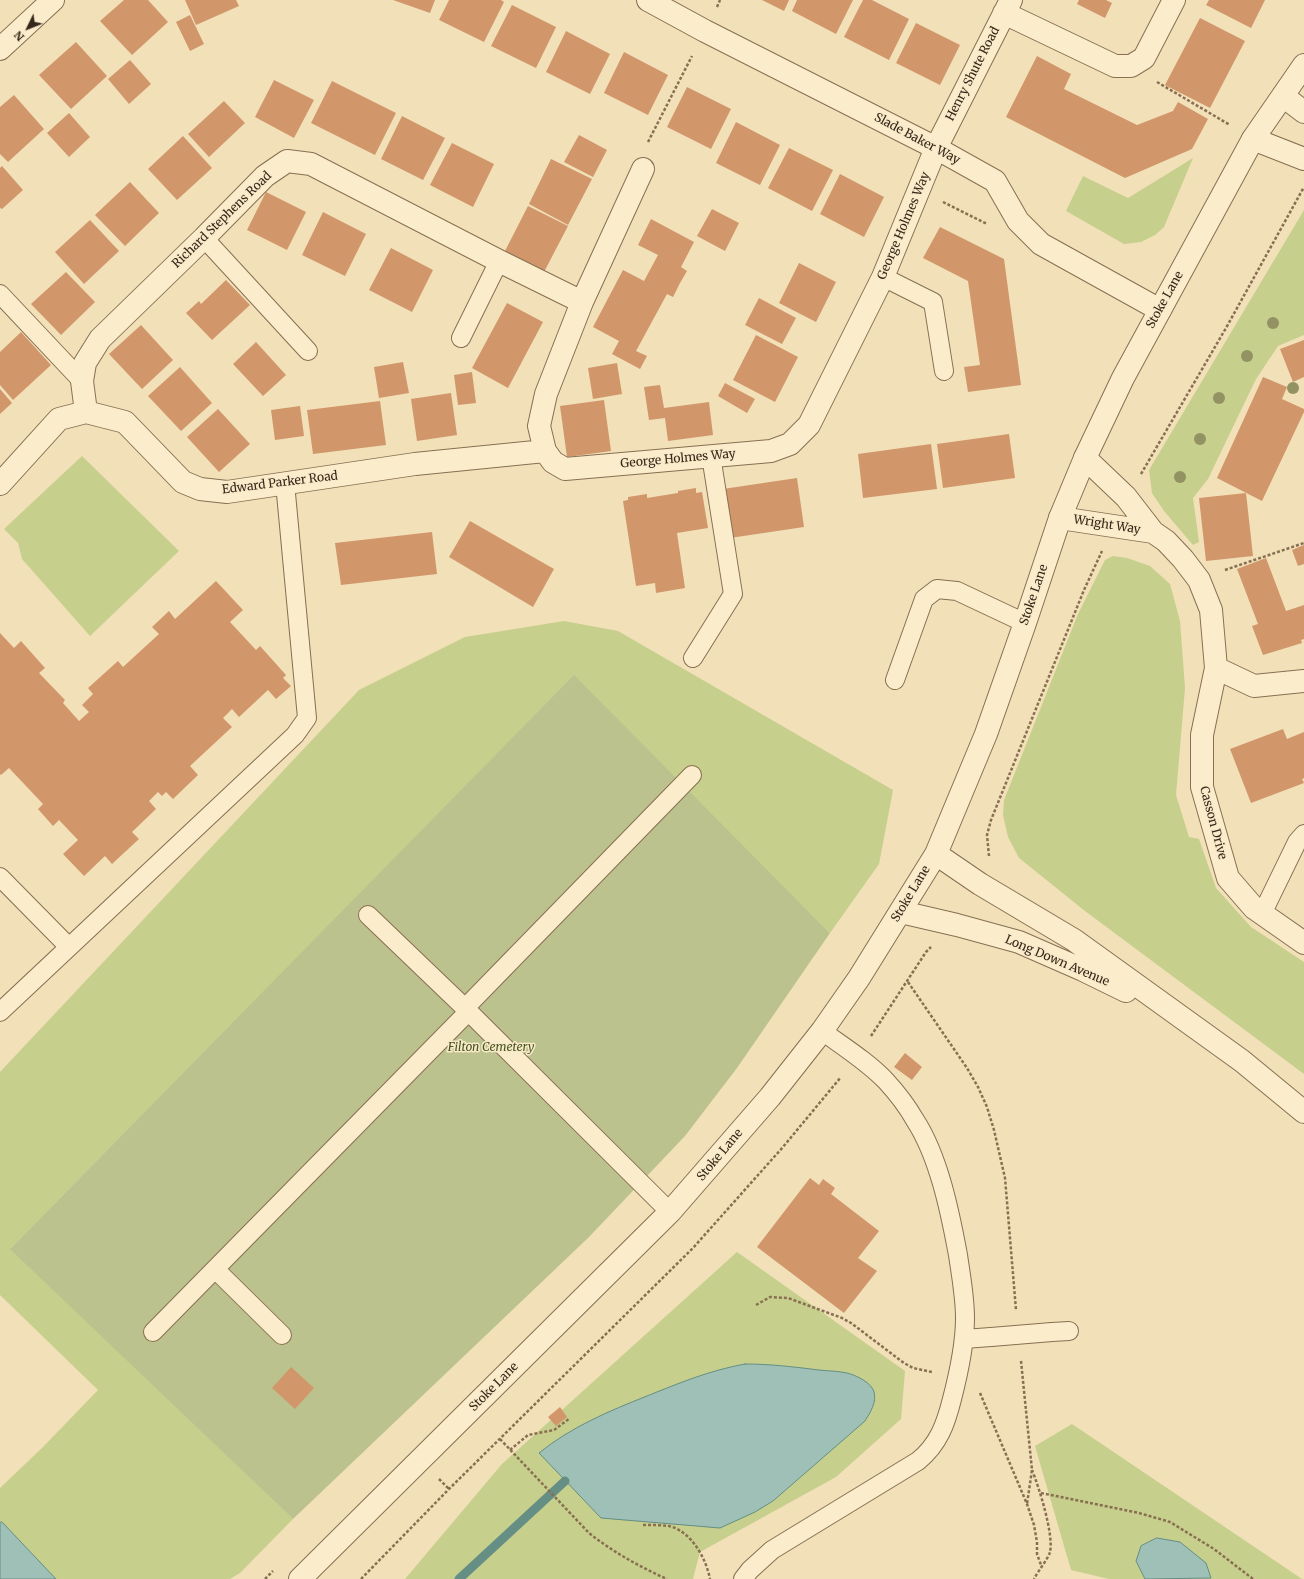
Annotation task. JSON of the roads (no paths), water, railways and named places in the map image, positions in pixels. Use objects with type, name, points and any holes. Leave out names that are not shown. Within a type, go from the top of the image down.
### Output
[{"type":"street","points":[[0,49],[53,0]]},
{"type":"street","name":"Slade Baker Way","points":[[648,0],[705,31],[936,148],[995,181],[1018,221],[1041,244],[1160,310]]},
{"type":"street","points":[[1008,7],[1115,66],[1131,66],[1144,58],[1174,0]]},
{"type":"street","name":"Henry Shute Road","points":[[936,148],[1008,7]]},
{"type":"street","name":"Stoke Lane","points":[[300,1579],[670,1212],[770,1097],[822,1031],[859,978],[936,854],[986,734],[1060,518],[1085,458],[1123,378],[1253,139],[1304,65]]},
{"type":"street","points":[[1283,96],[1304,112]]},
{"type":"street","points":[[1253,139],[1304,159]]},
{"type":"street","name":"George Holmes Way","points":[[544,451],[553,462],[566,469],[771,451],[790,444],[809,425],[884,277],[936,148]]},
{"type":"street","name":"Richard Stephens Road","points":[[86,412],[82,381],[85,363],[100,339],[204,238],[265,176],[287,161],[311,164],[582,302]]},
{"type":"street","points":[[544,451],[539,426],[546,394],[582,302],[643,169]]},
{"type":"street","name":"Edward Parker Road","points":[[0,484],[59,419],[86,412],[125,422],[183,482],[200,489],[227,492],[415,464],[544,451]]},
{"type":"street","name":"Wright Way","points":[[1085,458],[1126,497],[1153,532],[1183,558],[1198,580],[1212,610],[1216,668]]},
{"type":"street","name":"Wright Way","points":[[1060,518],[1153,532]]},
{"type":"street","points":[[1216,668],[1254,686],[1304,681]]},
{"type":"street","name":"Casson Drive","points":[[1216,668],[1202,735],[1202,787],[1228,878],[1254,908],[1304,943]]},
{"type":"street","name":"Long Down Avenue","points":[[936,854],[980,884],[1074,940],[1242,1061],[1304,1112]]},
{"type":"street","name":"Long Down Avenue","points":[[901,912],[1019,942],[1083,970],[1185,1020]]},
{"type":"lane","points":[[204,238],[308,351]]},
{"type":"lane","points":[[461,338],[500,261]]},
{"type":"lane","points":[[884,277],[933,302],[944,371]]},
{"type":"lane","points":[[0,294],[82,381]]},
{"type":"lane","points":[[693,658],[732,594],[711,456]]},
{"type":"lane","points":[[0,1012],[295,736],[307,718],[285,483]]},
{"type":"lane","points":[[895,680],[924,599],[937,589],[958,591],[1025,623]]},
{"type":"lane","points":[[153,1332],[215,1270],[692,775]]},
{"type":"lane","points":[[1262,914],[1297,842],[1304,834]]},
{"type":"lane","points":[[0,877],[69,947]]},
{"type":"lane","points":[[368,915],[670,1212]]},
{"type":"lane","points":[[743,1579],[750,1570],[772,1550],[918,1460],[929,1451],[938,1439],[946,1424],[958,1378],[964,1339],[965,1318],[963,1291],[952,1219],[943,1186],[929,1147],[916,1121],[898,1094],[886,1080],[822,1031]]},
{"type":"lane","points":[[215,1270],[282,1335]]},
{"type":"lane","points":[[964,1339],[1061,1332]]},
{"type":"water","points":[[745,1364],[783,1366],[847,1373],[867,1383],[873,1389],[875,1400],[865,1421],[773,1501],[755,1512],[720,1528],[601,1518],[539,1453],[564,1435],[591,1420],[695,1377]]},
{"type":"water","points":[[2,1522],[56,1579],[0,1579],[0,1523]]},
{"type":"water","points":[[1157,1538],[1180,1542],[1206,1563],[1211,1578],[1145,1579],[1136,1561],[1141,1546]]},
{"type":"waterway","points":[[459,1579],[565,1481]]},
{"type":"park label","name":"Filton Cemetery","points":[[491,1048]]}]
